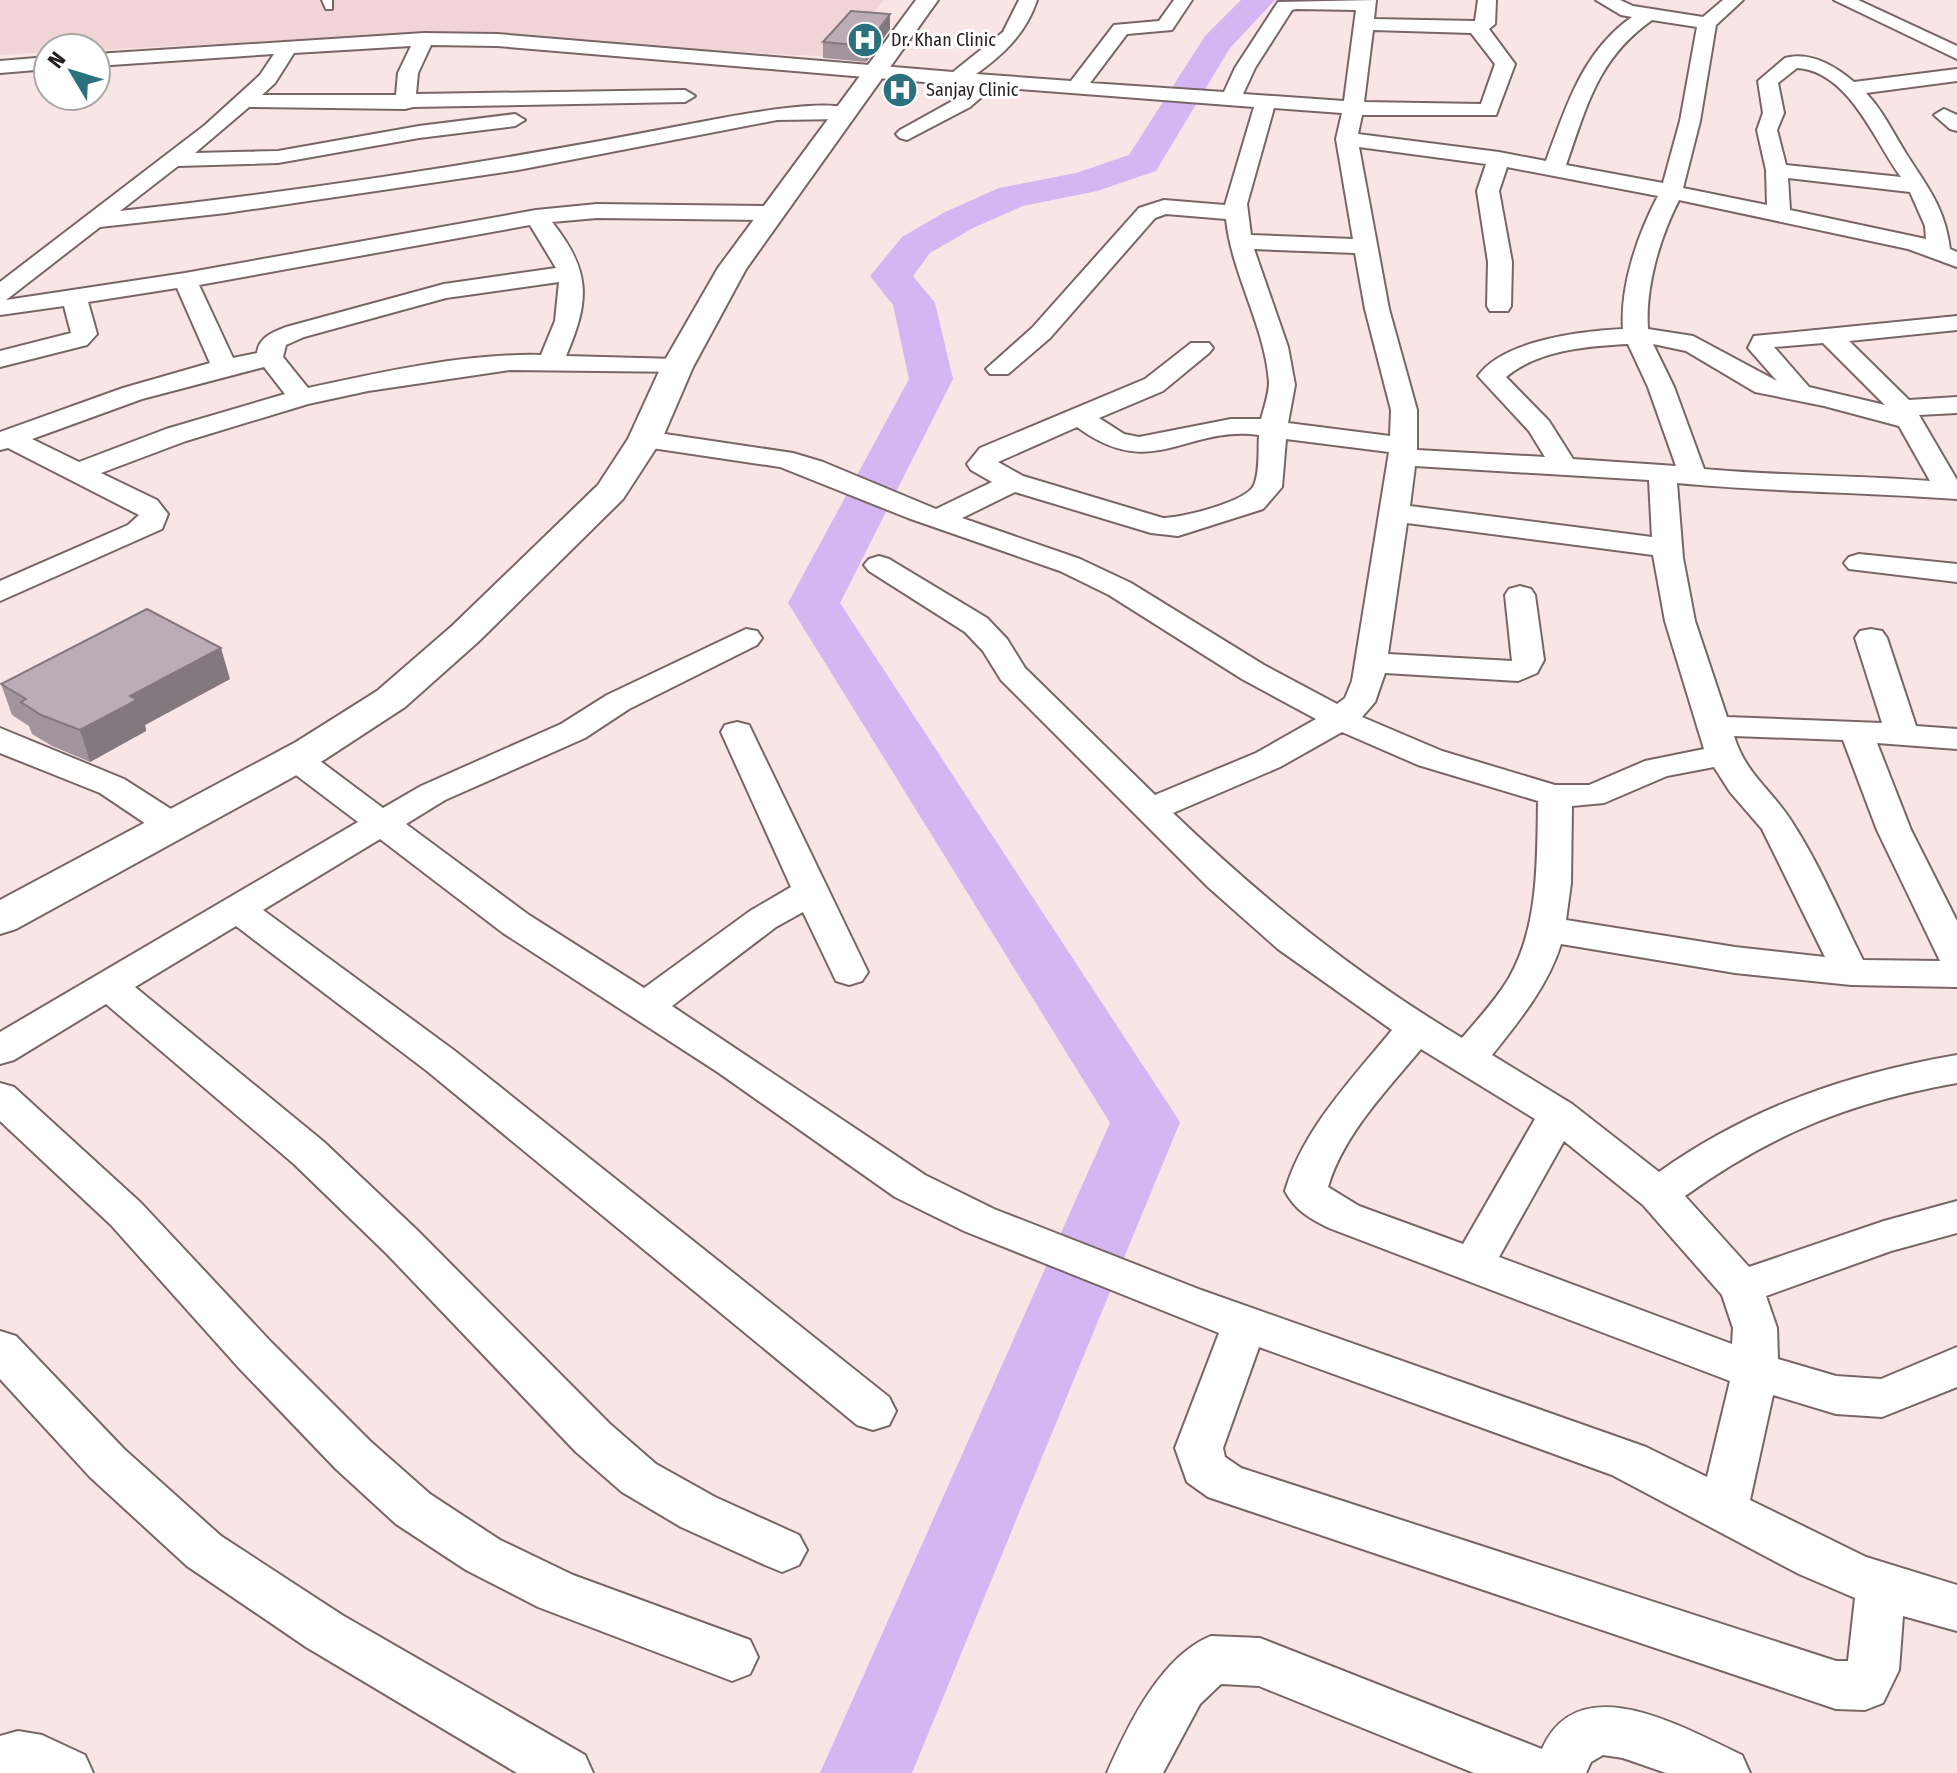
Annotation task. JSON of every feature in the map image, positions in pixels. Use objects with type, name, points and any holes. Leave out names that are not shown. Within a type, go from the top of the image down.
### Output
[{"type":"street","points":[[0,919],[296,759],[391,699],[465,634],[611,492],[645,439],[677,367],[732,268],[927,0]]},
{"type":"street","points":[[957,79],[1013,35],[1023,20],[1028,0]]},
{"type":"street","points":[[1076,88],[1121,29],[1165,26],[1183,0]]},
{"type":"street","points":[[1222,98],[1285,6],[1295,3],[1365,10],[1477,27],[1486,24],[1487,0]]},
{"type":"street","points":[[1605,0],[1614,6],[1647,15],[1710,19]]},
{"type":"street","points":[[1734,0],[1710,19],[1690,121],[1671,193],[1654,226],[1641,278],[1636,335],[1661,387],[1677,474],[1667,548],[1680,621],[1719,740],[1742,785],[1777,825],[1851,972]]},
{"type":"street","points":[[1843,0],[1957,53]]},
{"type":"street","points":[[1150,810],[1268,760],[1340,719],[1359,702],[1368,681],[1404,451],[1404,410],[1390,363],[1347,139],[1365,10]]},
{"type":"street","points":[[1554,168],[1583,94],[1601,58],[1616,39],[1647,15]]},
{"type":"street","points":[[420,47],[497,40],[957,79],[1353,108],[1489,111],[1503,79],[1505,64],[1477,27]]},
{"type":"street","points":[[1927,41],[1957,37]]},
{"type":"street","points":[[0,294],[244,101],[268,79],[288,47]]},
{"type":"street","points":[[112,59],[288,47],[420,47],[775,79]]},
{"type":"street","points":[[405,103],[408,73],[420,47]]},
{"type":"street","points":[[1779,215],[1777,170],[1767,137],[1767,130],[1775,122],[1776,114],[1769,100],[1768,81],[1792,62],[1805,62],[1831,73],[1876,116],[1896,155],[1919,186],[1948,256]]},
{"type":"street","points":[[0,67],[32,64]]},
{"type":"street","points":[[1850,89],[1957,75]]},
{"type":"street","points":[[907,134],[963,103],[988,81]]},
{"type":"street","points":[[244,101],[405,103],[581,96],[685,96]]},
{"type":"street","points":[[1200,348],[1154,385],[983,459],[981,464],[1013,482],[1143,523],[1178,527],[1253,503],[1263,495],[1268,487],[1273,428],[1282,385],[1275,347],[1240,242],[1236,204],[1266,101]]},
{"type":"street","points":[[94,221],[226,206],[518,164],[777,114],[846,113]]},
{"type":"street","points":[[170,160],[278,157],[419,132],[515,120]]},
{"type":"street","points":[[1347,139],[1554,168],[1915,243],[1948,256]]},
{"type":"street","points":[[1499,158],[1488,191],[1500,262],[1499,306]]},
{"type":"street","points":[[1777,170],[1919,186]]},
{"type":"street","points":[[999,369],[1041,333],[1147,213],[1164,207],[1238,213]]},
{"type":"street","points":[[0,308],[185,280],[536,217],[597,211],[773,213]]},
{"type":"street","points":[[536,217],[557,242],[571,273],[574,291],[571,318],[550,363]]},
{"type":"street","points":[[1240,242],[1366,246]]},
{"type":"street","points":[[302,397],[270,358],[270,348],[277,340],[295,332],[390,309],[444,291],[571,273]]},
{"type":"street","points":[[185,280],[224,366]]},
{"type":"street","points":[[0,359],[78,340],[84,334],[74,297]]},
{"type":"street","points":[[1801,393],[1760,345],[1770,339],[1957,323]]},
{"type":"street","points":[[1828,334],[1904,414],[1953,491]]},
{"type":"street","points":[[1565,468],[1540,427],[1491,376],[1501,367],[1537,352],[1604,336],[1636,335],[1683,341],[1752,381],[1904,414],[1957,405]]},
{"type":"street","points":[[4,440],[103,403],[224,366],[270,358]]},
{"type":"street","points":[[77,472],[176,435],[302,397],[444,370],[510,362],[677,367]]},
{"type":"street","points":[[1079,416],[1129,445],[1152,444],[1225,426],[1273,428],[1404,451],[1565,468],[1677,474],[1763,483],[1863,484],[1953,491]]},
{"type":"street","points":[[645,439],[770,457],[813,468],[928,515],[1070,565],[1120,589],[1253,672],[1340,719],[1430,758],[1555,795],[1592,796],[1628,783],[1719,740],[1856,731],[1957,739]]},
{"type":"street","points":[[0,592],[152,523],[154,514],[147,506],[4,440]]},
{"type":"street","points":[[928,515],[1013,482]]},
{"type":"street","points":[[1395,513],[1667,548]]},
{"type":"street","points":[[1859,563],[1957,573]]},
{"type":"street","points":[[879,565],[976,625],[996,646],[1012,673],[1221,879],[1291,940],[1416,1028],[1558,1114],[1658,1194],[1741,1287],[1755,1328],[1755,1371],[1724,1508]]},
{"type":"street","points":[[1371,663],[1518,671],[1526,666],[1528,660],[1520,595]]},
{"type":"street","points":[[0,1050],[433,793],[573,731],[618,702],[746,638]]},
{"type":"street","points":[[1871,638],[1902,734]]},
{"type":"street","points":[[1856,731],[1894,830],[1957,958]]},
{"type":"street","points":[[737,732],[849,972]]},
{"type":"street","points":[[0,738],[23,751],[112,786],[173,826]]},
{"type":"street","points":[[296,759],[516,924],[910,1186],[979,1220],[1185,1302],[1629,1461],[1792,1546],[1881,1586],[1957,1608]]},
{"type":"street","points":[[1467,1059],[1504,1014],[1533,968],[1545,929],[1555,848],[1555,795]]},
{"type":"street","points":[[645,1007],[763,919],[812,891]]},
{"type":"street","points":[[238,910],[454,1070],[873,1411]]},
{"type":"street","points":[[1545,929],[1735,960],[1851,972],[1957,974]]},
{"type":"street","points":[[110,987],[309,1153],[414,1253],[593,1438],[639,1478],[698,1512],[782,1550]]},
{"type":"street","points":[[1416,1028],[1354,1105],[1308,1175],[1306,1191],[1321,1205],[1344,1217],[1755,1371],[1836,1395],[1882,1398],[1957,1365]]},
{"type":"street","points":[[1658,1194],[1739,1139],[1807,1109],[1928,1073],[1957,1069]]},
{"type":"street","points":[[0,1097],[126,1214],[255,1355],[353,1455],[413,1509],[483,1555],[556,1591],[732,1657]]},
{"type":"street","points":[[1473,1265],[1558,1114]]},
{"type":"street","points":[[1741,1287],[1884,1237],[1957,1217]]},
{"type":"street","points":[[1245,1324],[1199,1448],[1204,1468],[1225,1483],[1836,1685],[1865,1686],[1873,1670],[1881,1586]]},
{"type":"street","points":[[0,1349],[107,1463],[204,1551],[324,1631],[566,1773]]},
{"type":"street","points":[[1134,1773],[1182,1687],[1211,1660],[1260,1662],[1538,1773]]},
{"type":"street","points":[[1559,1773],[1573,1742],[1595,1730],[1624,1731],[1723,1773]]},
{"type":"street","points":[[0,1761],[23,1754],[45,1761],[66,1773]]},
{"type":"shaded area","points":[[0,0],[884,0],[838,57],[392,35],[112,49],[112,32],[32,32],[32,53],[0,55]]},
{"type":"building","points":[[851,11],[890,14],[866,46],[823,42]]},
{"type":"building","points":[[147,609],[221,648],[130,696],[137,700],[80,730],[41,715],[21,702],[26,699],[1,684]]},
{"type":"waterway","points":[[866,1773],[1145,1122],[814,603],[931,379],[914,303],[891,276],[916,245],[959,220],[1013,196],[1084,183],[1143,163],[1217,43],[1259,0]]},
{"type":"place","name":"Dr. Khan Clinic","points":[[865,40]]},
{"type":"place","name":"Sanjay Clinic","points":[[900,90]]}]
